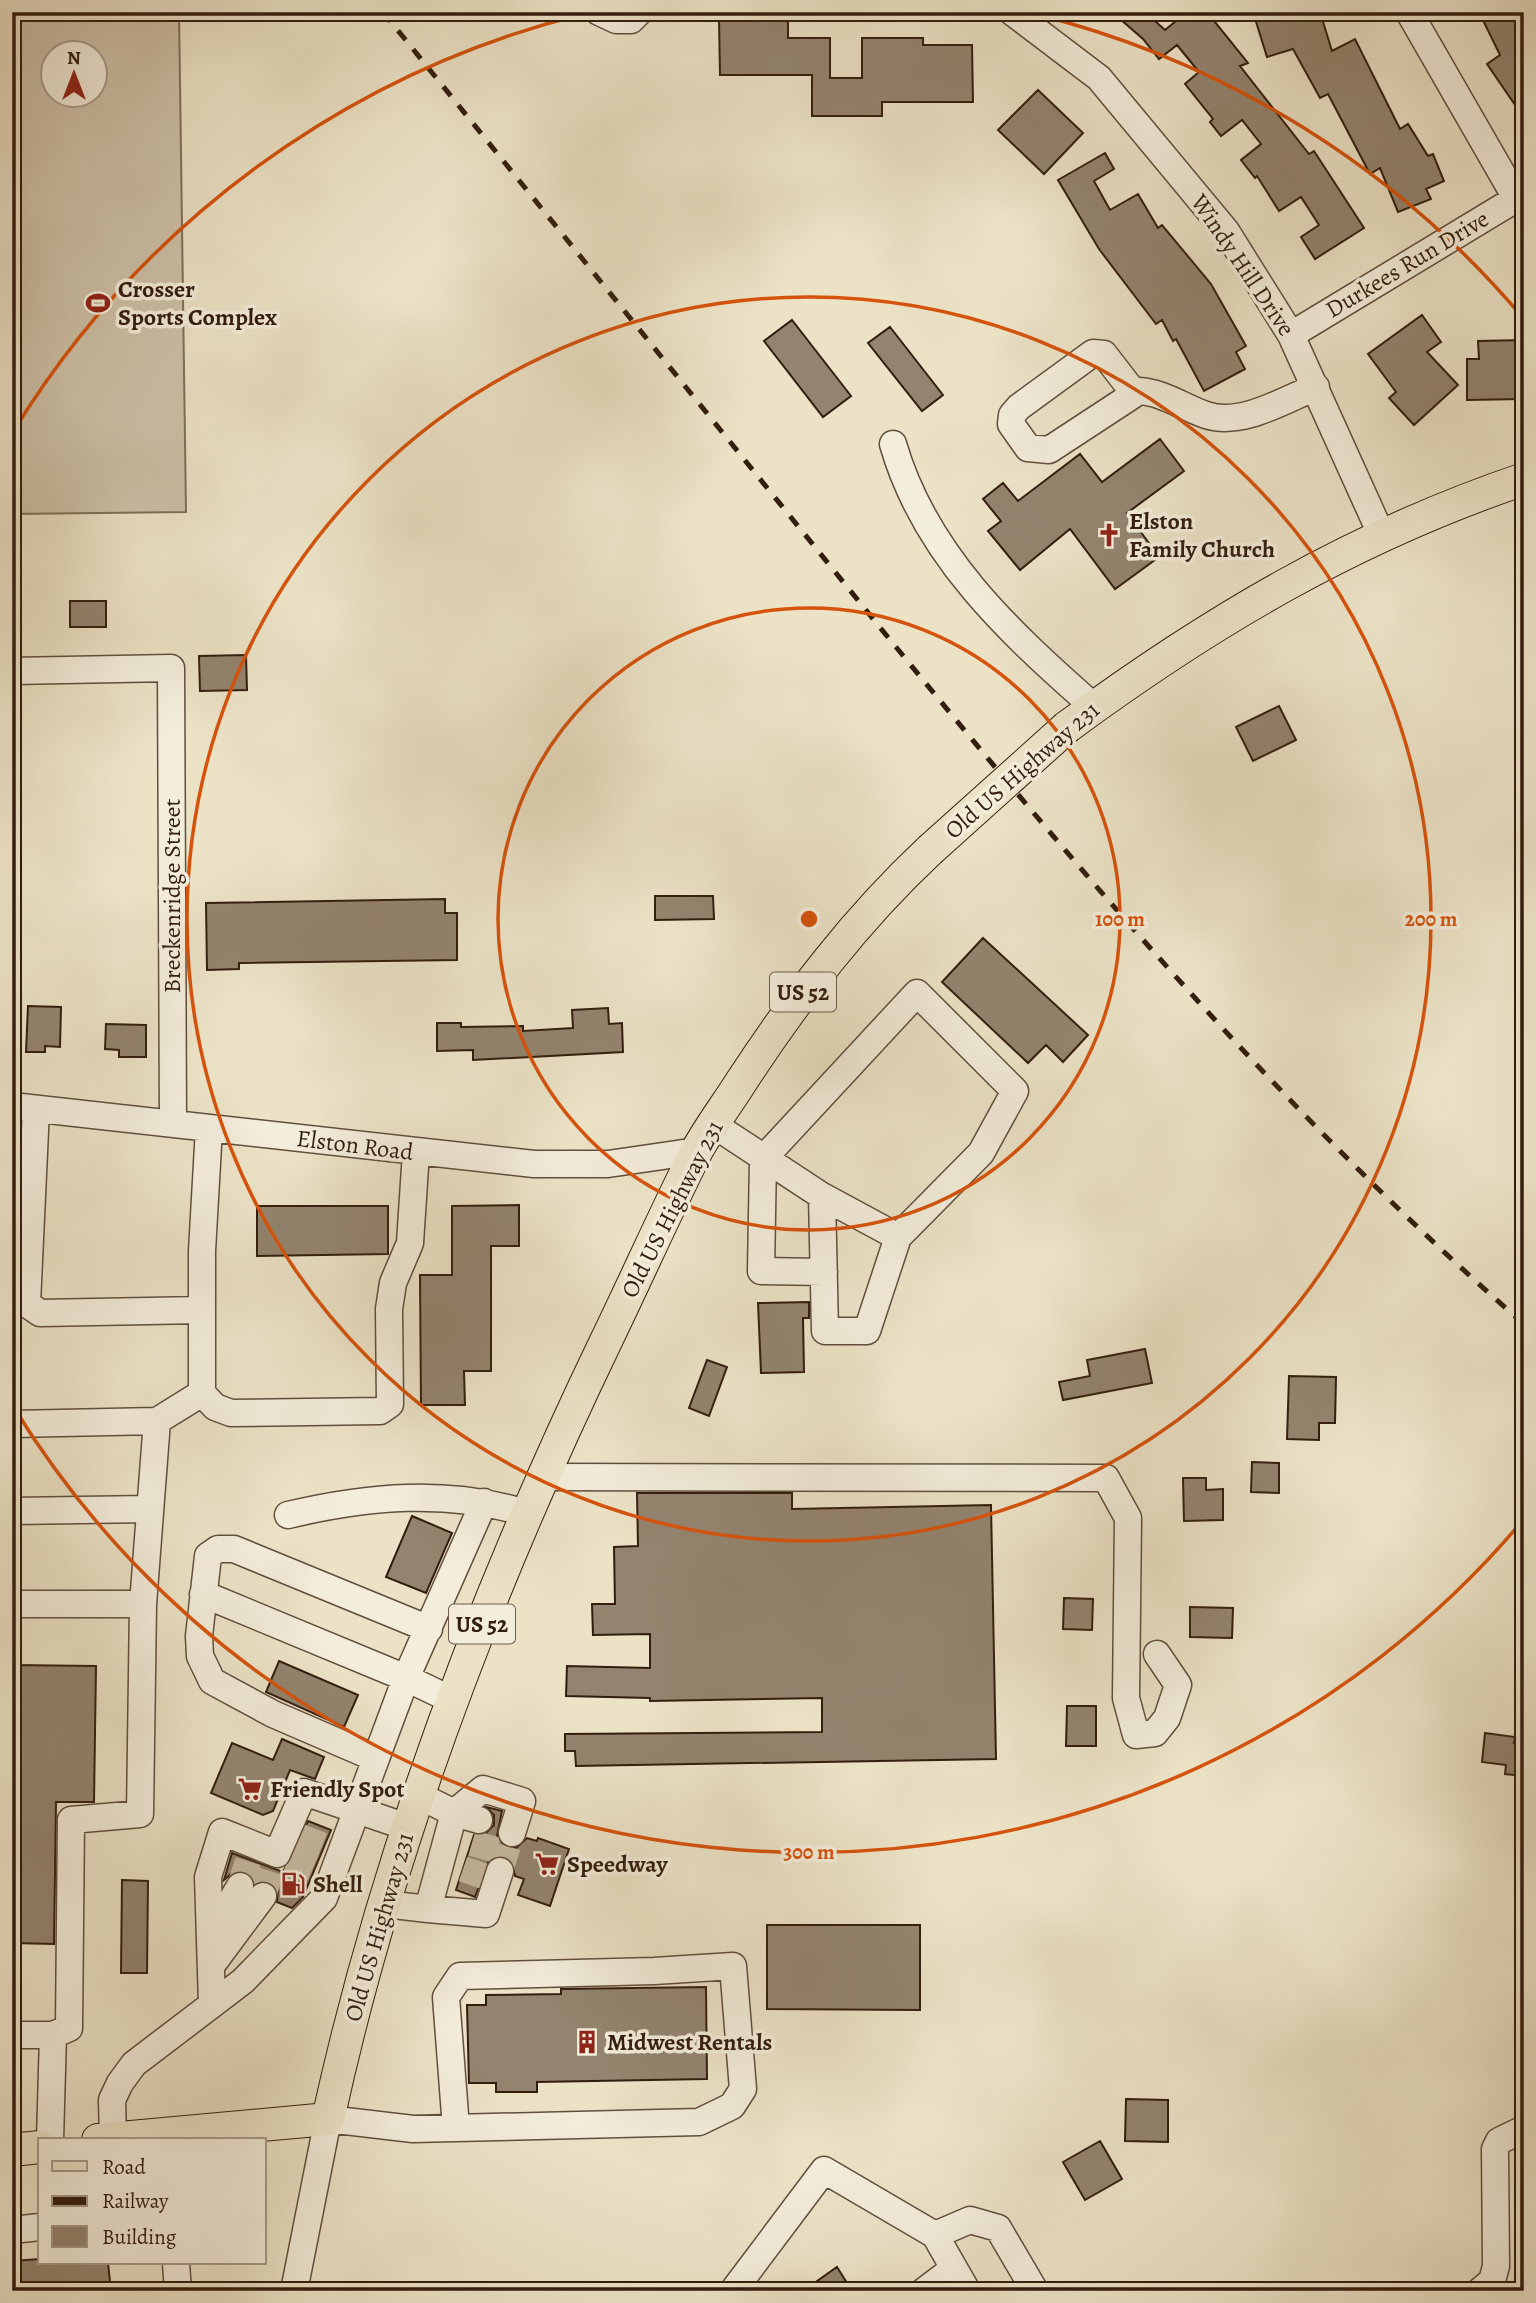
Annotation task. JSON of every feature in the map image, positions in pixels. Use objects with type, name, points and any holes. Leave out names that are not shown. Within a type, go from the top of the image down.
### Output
[{"type":"main road","name":"Old US Highway 231","points":[[328,2119],[341,2059],[407,1827],[452,1700],[541,1477],[705,1138],[827,958],[900,877],[1067,727],[1153,663],[1224,618],[1381,534],[1524,479]]},
{"type":"main road","points":[[116,2138],[328,2119]]},
{"type":"main road","points":[[12,2150],[38,2147]]},
{"type":"street","points":[[599,12],[616,20],[631,20],[639,12]]},
{"type":"street","name":"Windy Hill Drive","points":[[1012,12],[1077,60],[1125,107],[1226,231],[1291,335],[1381,534]]},
{"type":"street","points":[[1409,12],[1520,196]]},
{"type":"street","name":"Durkees Run Drive","points":[[1291,335],[1520,196]]},
{"type":"street","points":[[1134,393],[1152,391],[1210,417],[1237,418],[1316,387]]},
{"type":"street","points":[[893,444],[904,483],[917,511],[980,598],[1023,645],[1094,707]]},
{"type":"street","name":"Breckenridge Street","points":[[12,671],[171,668],[173,1124]]},
{"type":"street","points":[[822,1196],[824,1272],[825,1331],[867,1331],[898,1237],[981,1153],[1015,1091],[917,993],[763,1159],[761,1271],[824,1272]]},
{"type":"street","points":[[24,1108],[27,1304],[40,1313],[202,1310]]},
{"type":"street","name":"Elston Road","points":[[24,1108],[416,1152],[575,1165],[608,1164],[705,1138]]},
{"type":"street","points":[[209,1128],[202,1251],[202,1393],[215,1407],[231,1413],[380,1411],[390,1404],[389,1309],[393,1283],[410,1242],[416,1152]]},
{"type":"street","points":[[705,1138],[763,1159],[822,1196],[898,1237]]},
{"type":"street","points":[[12,1424],[156,1421],[202,1393]]},
{"type":"street","points":[[12,2035],[53,2035],[69,2028],[71,1820],[140,1814],[143,1604],[156,1421]]},
{"type":"street","points":[[541,1477],[1106,1478],[1128,1518],[1126,1698],[1136,1735],[1155,1733],[1167,1718],[1178,1685],[1157,1654]]},
{"type":"street","points":[[288,1515],[344,1501],[432,1496],[484,1502],[526,1513]]},
{"type":"street","points":[[105,2138],[112,2100],[134,2064],[243,1981],[324,1898],[328,1861],[356,1809],[406,1678],[484,1502]]},
{"type":"street","points":[[12,1511],[150,1509]]},
{"type":"street","points":[[375,1758],[273,1714],[212,1681],[200,1656],[208,1556],[218,1549],[234,1549],[429,1629]]},
{"type":"street","points":[[203,1594],[406,1678],[452,1700]]},
{"type":"street","points":[[12,1604],[143,1604]]},
{"type":"street","points":[[428,1909],[452,1866],[463,1828],[483,1789],[522,1801],[511,1830]]},
{"type":"street","points":[[212,2004],[208,1877],[222,1832],[275,1850],[304,1793],[407,1827]]},
{"type":"street","points":[[418,1795],[463,1828]]},
{"type":"street","points":[[385,1904],[486,1914],[495,1877]]},
{"type":"street","points":[[210,1937],[251,1891],[211,1966]]},
{"type":"street","points":[[328,2119],[413,2129],[699,2122],[732,2106],[743,2088],[733,1966],[654,1971],[460,1976],[446,1997],[456,2127]]},
{"type":"street","points":[[50,2138],[53,2035]]},
{"type":"street","name":"Old US Highway 231","points":[[294,2291],[328,2119]]},
{"type":"street","points":[[1480,2291],[1492,2281],[1496,2266],[1495,2149],[1499,2141],[1524,2129]]},
{"type":"street","points":[[733,2291],[824,2170],[935,2235],[960,2280],[924,2291]]},
{"type":"street","points":[[935,2235],[970,2220],[998,2228],[1035,2291]]},
{"type":"street","points":[[12,2230],[38,2227]]},
{"type":"street","points":[[176,2264],[178,2291]]},
{"type":"shaded area","name":"Crosser Sports Complex","points":[[12,12],[179,12],[186,512],[12,514]]},
{"type":"building","points":[[768,12],[788,12],[788,38],[830,38],[830,78],[862,78],[862,38],[923,38],[923,45],[972,45],[973,102],[882,102],[882,116],[812,116],[812,75],[720,75],[719,18],[768,17]]},
{"type":"building","points":[[1112,12],[1145,12],[1165,30],[1187,12],[1207,12],[1248,63],[1240,66],[1309,154],[1314,151],[1364,228],[1315,259],[1301,237],[1319,225],[1301,197],[1279,211],[1257,176],[1255,178],[1241,160],[1261,144],[1242,120],[1221,136],[1210,122],[1213,119],[1185,84],[1199,72],[1177,45],[1159,59],[1143,39]]},
{"type":"building","points":[[1253,12],[1320,12],[1332,51],[1355,39],[1400,129],[1408,124],[1428,156],[1433,154],[1444,181],[1426,189],[1431,199],[1398,212],[1380,168],[1370,174],[1328,94],[1320,98],[1293,49],[1267,57]]},
{"type":"building","points":[[1479,12],[1524,12],[1524,118],[1487,64],[1500,55]]},
{"type":"building","points":[[1038,90],[1083,133],[1044,174],[998,130]]},
{"type":"building","points":[[1105,153],[1114,169],[1094,181],[1110,210],[1138,194],[1158,228],[1162,225],[1211,284],[1246,346],[1236,352],[1245,369],[1204,391],[1176,339],[1173,341],[1162,320],[1156,324],[1099,249],[1058,180]]},
{"type":"building","points":[[1422,315],[1441,342],[1427,352],[1458,385],[1414,425],[1389,398],[1396,392],[1368,354]]},
{"type":"building","points":[[792,320],[851,396],[823,417],[764,341]]},
{"type":"building","points":[[890,327],[943,395],[922,411],[868,343]]},
{"type":"building","points":[[1524,340],[1524,399],[1467,400],[1467,359],[1479,359],[1478,341]]},
{"type":"building","name":"Elston Family Church","points":[[1160,439],[1184,471],[1127,513],[1159,557],[1115,589],[1070,529],[1020,570],[988,531],[1001,521],[983,499],[1003,483],[1018,501],[1080,454],[1102,482]]},
{"type":"building","points":[[70,601],[106,601],[106,627],[70,627]]},
{"type":"building","points":[[246,655],[247,690],[200,691],[199,656]]},
{"type":"building","points":[[1279,706],[1296,740],[1253,761],[1236,727]]},
{"type":"building","points":[[655,896],[713,896],[714,919],[655,920]]},
{"type":"building","points":[[445,899],[445,913],[457,913],[457,960],[239,963],[239,969],[207,970],[206,903]]},
{"type":"building","points":[[983,938],[1088,1035],[1063,1062],[1046,1045],[1028,1063],[942,982]]},
{"type":"building","points":[[28,1006],[61,1007],[60,1047],[45,1046],[45,1052],[26,1052]]},
{"type":"building","points":[[608,1008],[609,1024],[622,1023],[623,1052],[473,1060],[473,1050],[437,1051],[437,1023],[461,1023],[461,1027],[523,1026],[523,1031],[573,1028],[572,1010]]},
{"type":"building","points":[[106,1024],[146,1025],[146,1057],[119,1057],[119,1050],[105,1049]]},
{"type":"building","points":[[519,1205],[519,1246],[491,1246],[491,1371],[464,1371],[465,1405],[421,1405],[420,1275],[452,1275],[452,1206]]},
{"type":"building","points":[[257,1206],[388,1206],[388,1254],[257,1256]]},
{"type":"building","points":[[809,1302],[809,1318],[803,1318],[804,1372],[761,1373],[758,1303]]},
{"type":"building","points":[[1145,1349],[1152,1383],[1063,1400],[1059,1382],[1090,1376],[1087,1360]]},
{"type":"building","points":[[707,1360],[727,1367],[709,1416],[689,1408]]},
{"type":"building","points":[[1289,1376],[1336,1377],[1335,1423],[1319,1423],[1319,1440],[1287,1439]]},
{"type":"building","points":[[1252,1462],[1279,1463],[1279,1493],[1251,1492]]},
{"type":"building","points":[[1183,1478],[1206,1478],[1206,1490],[1223,1489],[1223,1520],[1184,1521]]},
{"type":"building","points":[[637,1493],[792,1493],[792,1509],[991,1505],[996,1759],[576,1766],[575,1751],[565,1751],[565,1734],[822,1732],[822,1698],[650,1701],[650,1698],[566,1696],[567,1666],[650,1668],[650,1634],[593,1635],[592,1604],[615,1604],[614,1547],[638,1546]]},
{"type":"building","points":[[412,1516],[452,1533],[426,1593],[386,1577]]},
{"type":"building","points":[[1064,1598],[1093,1599],[1092,1630],[1063,1629]]},
{"type":"building","points":[[1190,1607],[1233,1608],[1232,1638],[1190,1637]]},
{"type":"building","points":[[279,1661],[358,1695],[344,1727],[266,1692]]},
{"type":"building","points":[[12,1665],[96,1666],[94,1802],[56,1802],[54,1944],[12,1943]]},
{"type":"building","points":[[1067,1706],[1096,1706],[1096,1746],[1066,1746]]},
{"type":"building","points":[[1485,1733],[1515,1737],[1514,1743],[1524,1744],[1524,1776],[1505,1774],[1506,1765],[1482,1762]]},
{"type":"building","points":[[282,1739],[324,1757],[315,1779],[290,1770],[273,1811],[263,1815],[211,1793],[232,1743],[273,1760]]},
{"type":"building","points":[[486,1807],[502,1811],[497,1836],[507,1848],[516,1848],[527,1838],[537,1841],[538,1838],[569,1849],[550,1906],[518,1895],[524,1879],[515,1876],[512,1861],[504,1856],[489,1860],[475,1897],[456,1890],[474,1835],[484,1835],[494,1825],[494,1815]]},
{"type":"building","points":[[308,1821],[331,1830],[303,1897],[292,1908],[277,1902],[278,1890],[273,1884],[264,1880],[255,1883],[247,1872],[233,1872],[224,1880],[232,1853],[283,1872]]},
{"type":"building","points":[[122,1880],[148,1881],[147,1973],[121,1973]]},
{"type":"building","points":[[767,1925],[920,1925],[920,2010],[767,2009]]},
{"type":"building","name":"Midwest Rentals","points":[[706,1987],[707,2079],[537,2082],[537,2092],[496,2092],[496,2083],[469,2083],[467,2005],[486,2005],[486,1995],[561,1994],[561,1989]]},
{"type":"building","points":[[1126,2099],[1168,2100],[1168,2142],[1125,2141]]},
{"type":"building","points":[[1100,2141],[1122,2179],[1085,2200],[1063,2162]]},
{"type":"building","points":[[38,2259],[38,2264],[108,2264],[111,2291],[12,2291],[12,2261]]},
{"type":"building","points":[[837,2267],[852,2291],[803,2291]]},
{"type":"tunnel","points":[[500,1871],[512,1833]]},
{"type":"tunnel","points":[[298,1836],[324,1846]]},
{"type":"tunnel","points":[[472,1843],[506,1853]]},
{"type":"tunnel","points":[[240,1886],[249,1858]]},
{"type":"tunnel","points":[[289,1858],[314,1869]]},
{"type":"tunnel","points":[[263,1896],[272,1868]]},
{"type":"tunnel","points":[[463,1869],[489,1878]]},
{"type":"railway","points":[[383,12],[878,625],[1107,899],[1186,988],[1350,1161],[1435,1244],[1524,1324]]},
{"type":"place","name":"Crosser Sports Complex","points":[[98,303]]},
{"type":"place","name":"Elston Family Church","points":[[1109,535]]},
{"type":"place","name":"Friendly Spot","points":[[250,1789]]},
{"type":"place","name":"Speedway","points":[[547,1864]]},
{"type":"place","name":"Shell","points":[[293,1884]]},
{"type":"place","name":"Midwest Rentals","points":[[587,2042]]}]
